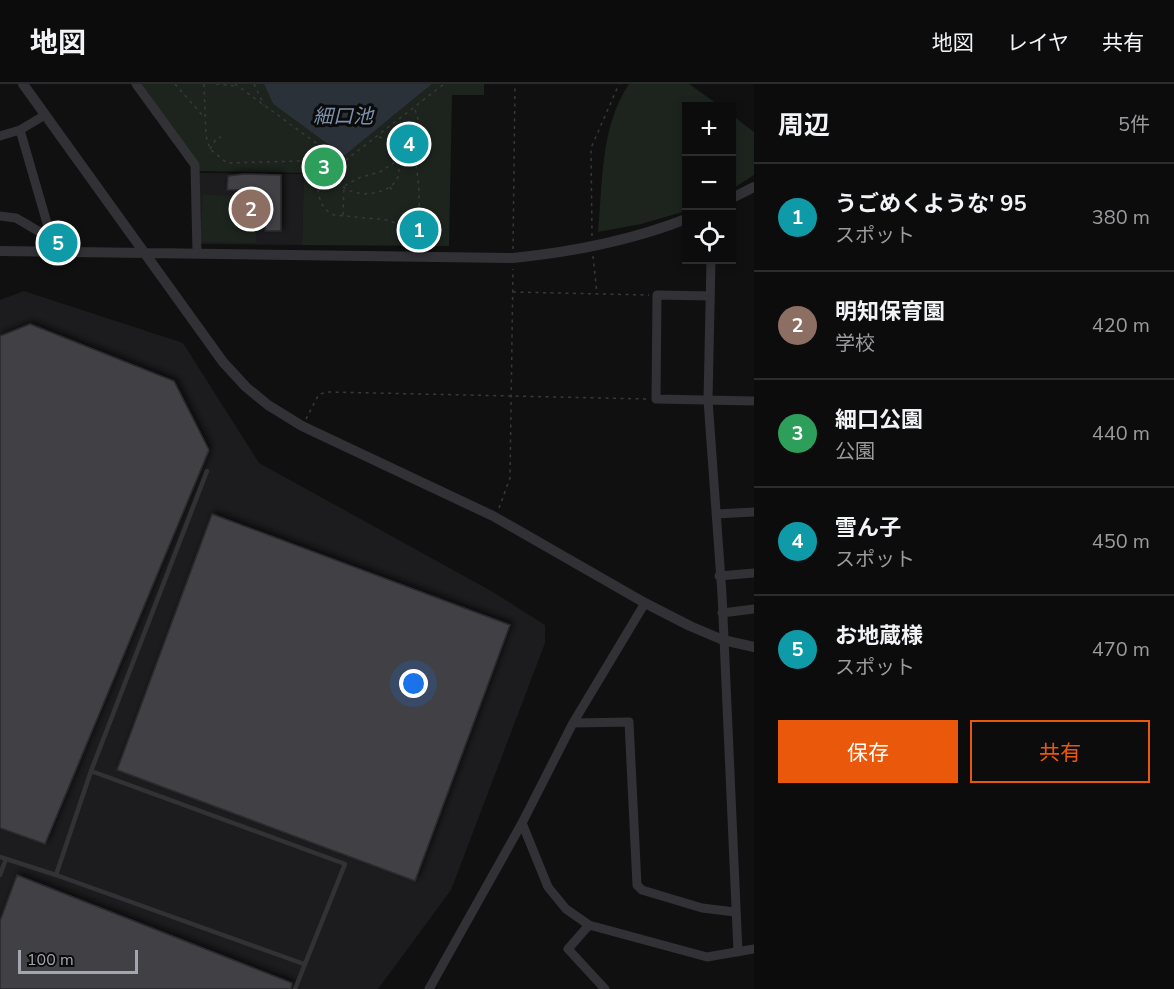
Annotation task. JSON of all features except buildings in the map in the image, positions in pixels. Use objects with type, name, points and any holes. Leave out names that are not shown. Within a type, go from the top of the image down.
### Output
[{"type":"street","points":[[23,84],[223,362],[246,387],[268,405],[302,426],[493,516],[645,603],[723,640],[754,646]]},
{"type":"street","points":[[136,84],[195,165],[197,254]]},
{"type":"street","points":[[0,136],[20,130],[45,115]]},
{"type":"street","points":[[20,130],[50,238],[50,252]]},
{"type":"street","points":[[736,196],[754,187]]},
{"type":"street","points":[[0,216],[16,218],[50,238]]},
{"type":"street","points":[[0,251],[513,258],[592,248],[659,230],[682,221]]},
{"type":"street","points":[[711,264],[708,400],[722,613],[738,952]]},
{"type":"street","points":[[710,296],[657,295],[656,399],[754,400]]},
{"type":"street","points":[[716,514],[754,512]]},
{"type":"street","points":[[719,576],[754,573]]},
{"type":"street","points":[[429,989],[522,823],[573,723],[645,603]]},
{"type":"street","points":[[722,613],[754,609]]},
{"type":"street","points":[[573,723],[629,722],[638,885],[642,891],[702,908],[735,912]]},
{"type":"street","points":[[522,823],[548,887],[566,909],[589,925],[707,957],[754,949]]},
{"type":"street","points":[[589,925],[568,949],[605,989]]},
{"type":"lane","points":[[56,875],[91,771],[207,471]]},
{"type":"lane","points":[[91,771],[345,864],[295,989]]},
{"type":"lane","points":[[0,856],[304,964]]},
{"type":"lane","points":[[0,875],[6,859]]},
{"type":"path","points":[[175,84],[204,117]]},
{"type":"path","points":[[204,84],[206,136],[210,148],[227,163],[314,162],[317,170],[320,204],[329,213],[387,220],[398,224]]},
{"type":"path","points":[[216,84],[236,85],[338,159],[346,160],[444,84]]},
{"type":"path","points":[[254,84],[265,107]]},
{"type":"path","points":[[493,516],[502,503],[510,478],[515,84]]},
{"type":"path","points":[[597,294],[592,248],[591,148],[619,84]]},
{"type":"path","points":[[414,108],[418,119],[413,135],[413,151],[420,197],[419,214]]},
{"type":"path","points":[[401,142],[413,135]]},
{"type":"path","points":[[378,136],[401,142],[413,151]]},
{"type":"path","points":[[210,148],[216,139],[221,137]]},
{"type":"path","points":[[344,186],[362,177],[380,172],[413,151]]},
{"type":"path","points":[[338,159],[336,176],[344,186],[357,194],[373,194],[389,186],[398,173],[396,163]]},
{"type":"path","points":[[343,216],[344,186]]},
{"type":"path","points":[[389,186],[393,192]]},
{"type":"path","points":[[512,292],[657,295]]},
{"type":"path","points":[[302,426],[319,394],[329,393],[656,399]]},
{"type":"shaded area","points":[[140,84],[264,84],[273,104],[344,156],[432,84],[484,84],[484,95],[452,95],[449,246],[302,245],[304,173],[198,171]]},
{"type":"shaded area","points":[[629,84],[689,84],[714,102],[682,102],[682,212],[641,224],[598,232],[602,175],[608,137],[620,101]]},
{"type":"shaded area","points":[[736,118],[754,132],[754,175],[736,186]]},
{"type":"shaded area","points":[[199,173],[304,174],[302,245],[199,244]]},
{"type":"shaded area","points":[[203,195],[257,196],[256,243],[200,242]]},
{"type":"shaded area","points":[[24,291],[183,343],[259,463],[493,592],[545,625],[545,643],[451,890],[378,989],[0,989],[0,300]]},
{"type":"water","name":"細口池","points":[[264,84],[432,84],[344,156],[273,104]]},
{"type":"place","name":"雪ん子","points":[[409,144]]},
{"type":"place","name":"細口公園","points":[[324,167]]},
{"type":"place","name":"明知保育園","points":[[251,209]]},
{"type":"place","name":"うごめくような' 95","points":[[419,230]]},
{"type":"place","name":"お地蔵様","points":[[58,243]]}]
